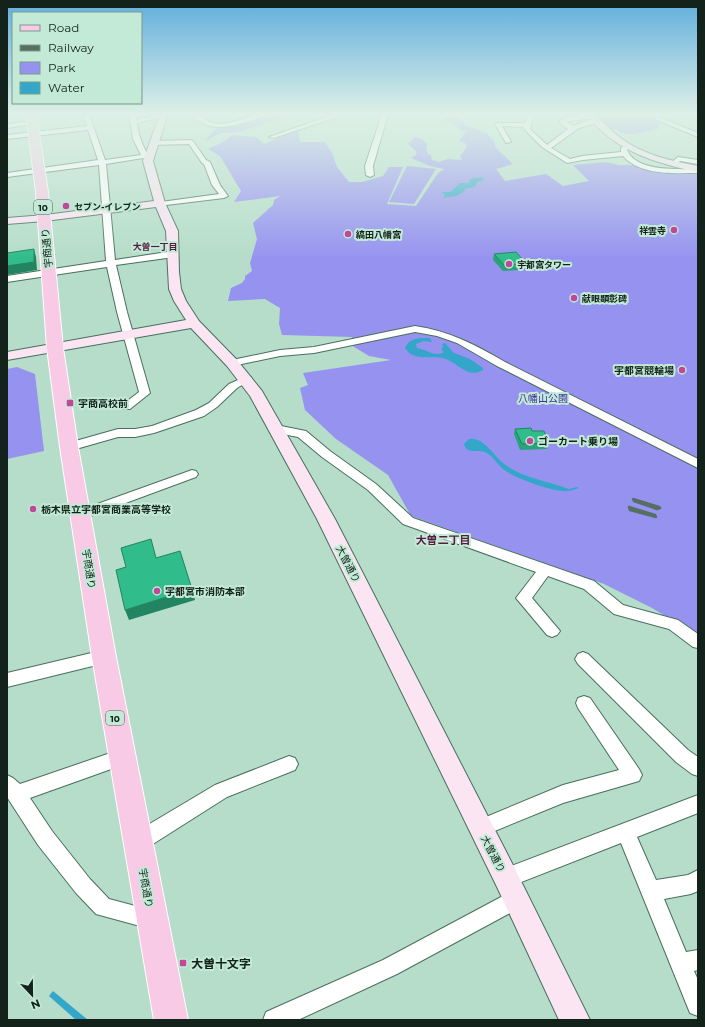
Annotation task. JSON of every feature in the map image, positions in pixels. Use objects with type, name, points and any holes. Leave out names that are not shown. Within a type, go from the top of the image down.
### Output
[{"type":"main road","name":"宇商通り","points":[[39,162],[45,218],[55,348],[69,447],[122,758],[171,1020]]},
{"type":"street","points":[[7,180],[7,175],[102,162],[105,210],[111,264],[128,334],[145,393],[126,407]]},
{"type":"street","name":"大曽通り","points":[[151,162],[161,204],[172,231],[174,254],[173,272],[180,301],[194,323],[247,379],[257,394],[326,519],[506,878],[575,1020]]},
{"type":"street","points":[[7,221],[45,218],[224,196],[216,185],[207,162],[204,162]]},
{"type":"street","points":[[369,162],[368,166],[370,175]]},
{"type":"street","points":[[633,162],[638,165],[660,170],[698,170]]},
{"type":"street","points":[[668,162],[698,170]]},
{"type":"street","points":[[7,279],[174,254]]},
{"type":"street","points":[[7,356],[194,323]]},
{"type":"street","points":[[232,363],[280,353],[314,350],[415,329],[432,331],[449,335],[507,367],[698,464]]},
{"type":"street","points":[[69,447],[118,433],[135,433],[154,429],[200,413],[213,405],[233,386],[247,379]]},
{"type":"street","points":[[276,429],[302,434],[326,454],[372,487],[408,521],[589,585],[619,610],[673,624],[698,642]]},
{"type":"street","points":[[80,515],[122,501],[147,489],[192,474]]},
{"type":"street","points":[[545,570],[523,598],[552,631]]},
{"type":"street","points":[[7,680],[104,656]]},
{"type":"street","points":[[583,659],[682,756],[698,768]]},
{"type":"street","points":[[480,828],[563,794],[633,775],[584,703]]},
{"type":"street","points":[[122,758],[12,789],[45,838],[83,886],[103,907],[152,919]]},
{"type":"street","points":[[138,842],[221,791],[289,764]]},
{"type":"street","points":[[506,878],[698,804]]},
{"type":"street","points":[[626,832],[651,892],[689,962],[698,1005]]},
{"type":"street","points":[[651,892],[690,884],[698,880]]},
{"type":"street","points":[[274,1020],[390,967],[516,899]]},
{"type":"green space","name":"八幡山公園","points":[[224,162],[335,162],[337,167],[349,182],[362,182],[383,176],[389,167],[403,167],[387,204],[416,206],[438,173],[444,169],[420,162],[511,162],[513,164],[496,169],[505,181],[546,174],[563,186],[589,181],[573,165],[606,162],[619,165],[637,165],[661,171],[698,172],[698,636],[652,608],[604,584],[411,516],[388,475],[336,439],[305,410],[300,388],[308,385],[303,373],[391,360],[369,356],[351,345],[352,337],[282,335],[279,324],[280,308],[265,299],[228,301],[231,288],[242,283],[245,276],[252,271],[250,263],[257,239],[253,223],[273,205],[274,200],[280,196],[234,202],[241,191]]},
{"type":"green space","points":[[407,166],[436,169],[414,204],[389,202]]},
{"type":"green space","points":[[17,367],[35,374],[44,451],[7,459],[7,369]]},
{"type":"water","points":[[481,177],[485,180],[477,182],[475,187],[465,189],[464,192],[456,196],[443,198],[445,195],[441,192],[450,192],[460,183],[469,183],[470,179]]},
{"type":"water","points":[[418,338],[430,338],[432,342],[424,341],[416,344],[417,348],[434,354],[441,354],[444,352],[441,349],[443,347],[442,344],[445,343],[454,353],[470,359],[483,368],[483,370],[473,373],[468,372],[446,359],[418,357],[409,353],[405,348],[408,343]]},
{"type":"water","points":[[469,439],[474,439],[483,443],[503,463],[517,472],[569,489],[579,488],[561,491],[534,484],[508,473],[485,452],[470,451],[467,449],[464,444]]},
{"type":"water","points":[[53,991],[88,1020],[76,1020],[49,996]]},
{"type":"building","points":[[34,249],[34,262],[7,266],[7,253]]},
{"type":"building","points":[[516,252],[523,260],[519,264],[504,265],[494,254]]},
{"type":"building","points":[[531,428],[532,431],[544,431],[549,443],[522,444],[515,429]]},
{"type":"building","name":"宇都宮市消防本部","points":[[151,539],[156,558],[180,551],[192,589],[125,610],[116,570],[126,567],[121,548]]},
{"type":"railway","points":[[633,499],[659,507],[660,508],[657,509],[634,501],[633,499]]},
{"type":"railway","points":[[629,507],[655,515],[656,517],[630,510],[629,507]]},
{"type":"place","name":"セブン-イレブン","points":[[66,206]]},
{"type":"place","name":"祥雲寺","points":[[674,230]]},
{"type":"place","name":"縞田八幡宮","points":[[348,234]]},
{"type":"place","name":"宇都宮タワー","points":[[509,264]]},
{"type":"place","name":"献眼顕彰碑","points":[[574,298]]},
{"type":"place","name":"宇都宮競輪場","points":[[682,370]]},
{"type":"place","name":"宇商高校前","points":[[70,403]]},
{"type":"place","name":"ゴーカート乗り場","points":[[530,441]]},
{"type":"place","name":"栃木県立宇都宮商業高等学校","points":[[33,509]]},
{"type":"place","name":"宇都宮市消防本部","points":[[157,591]]},
{"type":"place","name":"大曽十文字","points":[[183,963]]},
{"type":"district","name":"大曽一丁目","points":[[155,246]]},
{"type":"district","name":"大曽二丁目","points":[[443,540]]}]
